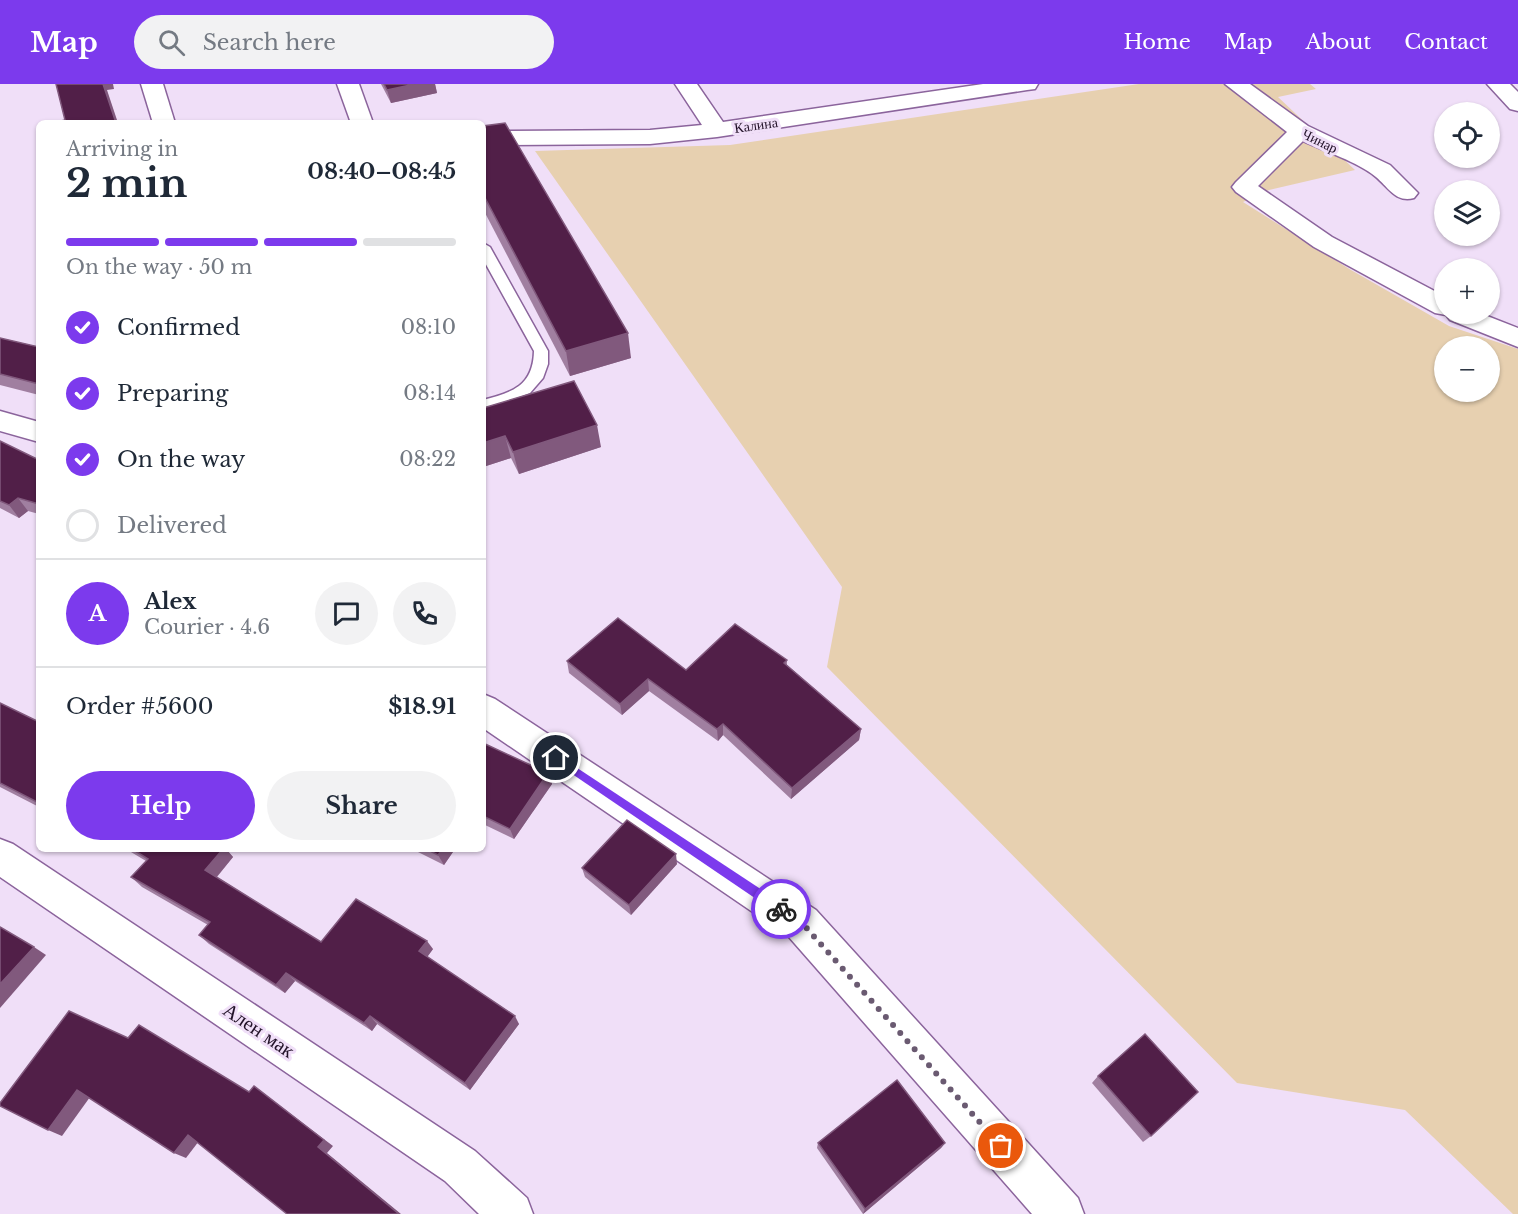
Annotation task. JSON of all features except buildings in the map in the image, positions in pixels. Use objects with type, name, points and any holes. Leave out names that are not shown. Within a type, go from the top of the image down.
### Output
[{"type":"street","points":[[152,84],[163,120]]},
{"type":"street","points":[[348,84],[361,120]]},
{"type":"street","points":[[686,84],[717,130]]},
{"type":"street","name":"Калина","points":[[486,141],[503,138],[650,137],[717,130],[1023,84]]},
{"type":"street","name":"Чинар","points":[[1236,84],[1300,131],[1382,170],[1406,193]]},
{"type":"street","points":[[1498,84],[1518,104]]},
{"type":"street","points":[[1300,131],[1244,187],[1323,242],[1434,302]]},
{"type":"street","points":[[1484,324],[1518,338]]},
{"type":"street","points":[[0,422],[36,431]]},
{"type":"street","points":[[486,711],[802,923],[1062,1214]]},
{"type":"street","name":"Ален мак","points":[[0,856],[460,1166],[511,1214]]},
{"type":"lane","points":[[486,251],[541,351],[543,365],[538,378],[524,389],[508,398],[486,404]]},
{"type":"shaded area","points":[[1139,84],[1310,84],[1316,89],[1278,97],[1355,170],[1269,190],[1243,202],[1351,270],[1434,317],[1434,324],[1446,324],[1479,336],[1434,336],[1434,402],[1500,402],[1500,343],[1518,349],[1518,1214],[1513,1214],[1405,1110],[1237,1083],[827,667],[842,587],[535,151],[730,145]]},
{"type":"way so far","points":[[781,909],[802,923],[1001,1146]]},
{"type":"route","points":[[556,758],[781,909]]}]
